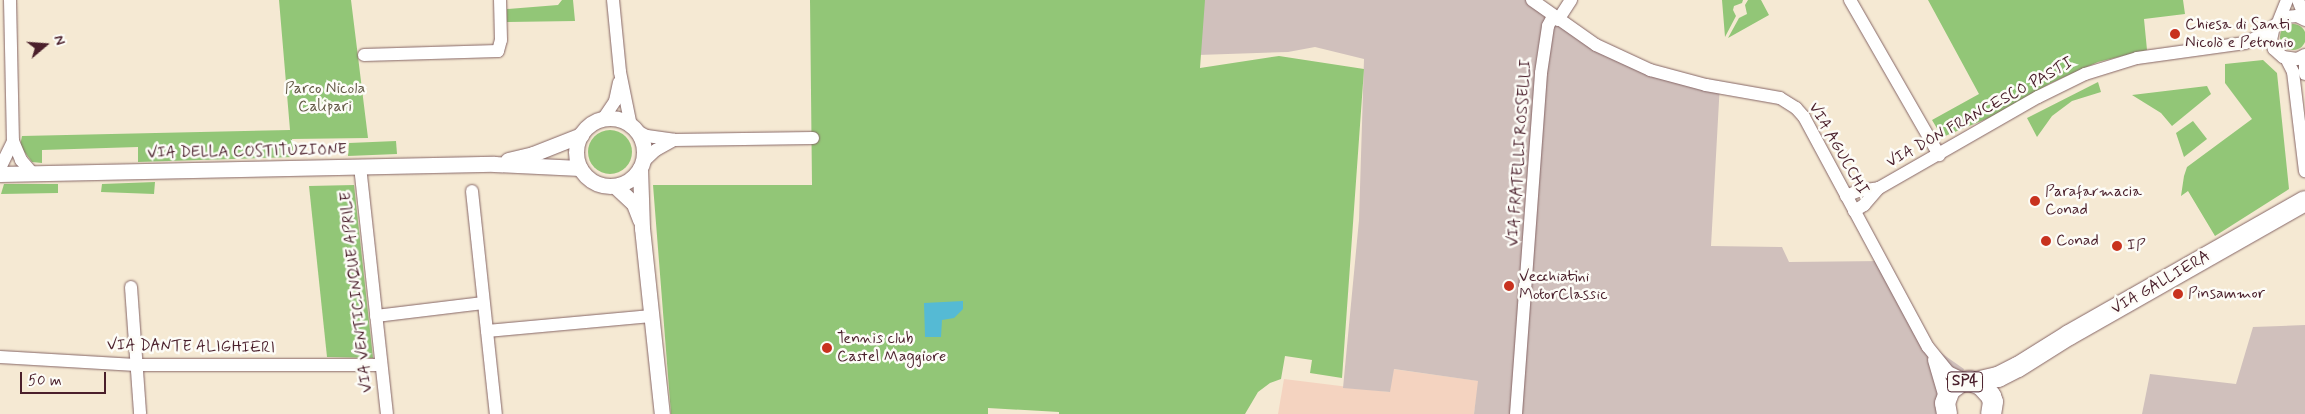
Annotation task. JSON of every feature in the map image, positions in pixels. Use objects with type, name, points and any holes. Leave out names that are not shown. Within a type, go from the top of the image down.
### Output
[{"type":"main road","name":"VIA GALLIERA","points":[[1971,382],[1998,377],[2018,367],[2069,335],[2304,199]]},
{"type":"main road","name":"VIA GALLIERA","points":[[1994,409],[2018,367]]},
{"type":"main road","name":"SP4","points":[[1945,408],[1955,385],[1971,382],[1986,389],[1994,409]]},
{"type":"street","points":[[10,0],[13,141],[21,160],[32,174]]},
{"type":"street","points":[[364,55],[498,51],[501,40],[500,0]]},
{"type":"street","points":[[613,0],[620,72],[634,128],[643,142],[641,165],[642,228],[662,414]]},
{"type":"street","name":"VIA AGUCCHI","points":[[1532,0],[1555,18],[1596,44],[1650,70],[1788,102],[1804,117],[1932,355]]},
{"type":"street","name":"VIA FRATELLI ROSSELLI","points":[[1516,414],[1541,73],[1548,26],[1571,0]]},
{"type":"street","points":[[1850,0],[1939,155]]},
{"type":"street","points":[[2287,0],[2271,40],[2293,72],[2305,169]]},
{"type":"street","points":[[2276,25],[2291,16],[2305,18],[2298,0]]},
{"type":"street","name":"VIA DON FRANCESCO PASTI","points":[[2245,43],[2276,25]]},
{"type":"street","name":"VIA DON FRANCESCO PASTI","points":[[1854,212],[1864,205],[1879,188],[2038,97],[2085,74],[2137,58],[2245,43],[2258,45],[2281,55]]},
{"type":"street","points":[[2281,55],[2297,59],[2305,55]]},
{"type":"street","points":[[2305,61],[2305,74]]},
{"type":"street","points":[[604,119],[615,101],[620,72]]},
{"type":"street","points":[[674,140],[656,150],[641,165],[630,180],[615,186],[598,184],[585,175],[580,168],[576,151],[581,135],[593,123],[604,119],[622,120],[647,136],[674,140],[813,138]]},
{"type":"street","name":"VIA DELLA COSTITUZIONE","points":[[494,164],[533,154],[581,135]]},
{"type":"street","points":[[0,168],[13,141]]},
{"type":"street","name":"VIA DELLA COSTITUZIONE","points":[[0,174],[494,164],[580,168]]},
{"type":"street","name":"VIA VENTICINQUE APRILE","points":[[360,166],[387,414]]},
{"type":"street","points":[[615,186],[634,204],[642,228]]},
{"type":"street","name":"VIA DON FRANCESCO PASTI","points":[[1846,196],[1858,190],[1879,188]]},
{"type":"street","points":[[472,191],[496,414]]},
{"type":"street","points":[[131,287],[140,414]]},
{"type":"street","points":[[376,316],[483,303]]},
{"type":"street","points":[[487,331],[651,316]]},
{"type":"street","points":[[1932,355],[1948,372],[1971,382]]},
{"type":"street","points":[[1932,355],[1945,408]]},
{"type":"street","name":"VIA DANTE ALIGHIERI","points":[[0,357],[136,365],[381,365]]},
{"type":"shaded area","points":[[1202,0],[1537,0],[1632,61],[1720,83],[1711,246],[1782,247],[1789,262],[1882,261],[1934,348],[1964,369],[1952,403],[1945,414],[1474,414],[1478,381],[1394,369],[1390,392],[1343,388],[1359,220],[1364,59],[1315,47],[1288,52],[1198,55]]},
{"type":"shaded area","points":[[2305,325],[2305,414],[2142,414],[2150,374],[2236,384],[2253,327]]},
{"type":"shaded area","points":[[1393,369],[1479,381],[1474,414],[1278,414],[1284,379],[1389,392]]},
{"type":"green space","name":"Parco Nicola Calipari","points":[[279,0],[351,0],[368,138],[292,139],[294,157],[138,162],[138,147],[42,150],[42,163],[32,162],[20,146],[22,136],[290,130]]},
{"type":"green space","points":[[562,0],[573,0],[575,21],[507,22],[507,9],[558,5]]},
{"type":"green space","points":[[810,0],[1205,0],[1200,68],[1279,56],[1364,69],[1342,378],[1310,373],[1312,360],[1285,356],[1281,379],[1270,383],[1258,392],[1245,414],[1059,414],[1059,412],[988,408],[988,414],[671,414],[653,185],[812,185]]},
{"type":"green space","points":[[1722,0],[1743,0],[1742,3],[1734,6],[1733,10],[1736,16],[1725,37]]},
{"type":"green space","points":[[1748,0],[1761,0],[1769,15],[1728,38],[1739,18],[1747,14],[1745,5]]},
{"type":"green space","points":[[1928,0],[2183,0],[2185,14],[2144,19],[2147,50],[2098,62],[2051,83],[1991,117],[1945,136],[1938,130],[1932,120],[1979,94]]},
{"type":"green space","points":[[2293,24],[2302,28],[2306,37],[2302,46],[2293,50],[2284,46],[2280,37],[2284,28]]},
{"type":"green space","points":[[2263,60],[2277,73],[2289,189],[2215,236],[2188,191],[2181,196],[2184,176],[2187,167],[2252,119],[2225,83],[2225,64]]},
{"type":"green space","points":[[2098,82],[2101,92],[2072,101],[2052,116],[2037,137],[2027,118]]},
{"type":"green space","points":[[2207,86],[2211,94],[2172,126],[2161,113],[2132,95]]},
{"type":"green space","points":[[2193,121],[2207,139],[2184,157],[2176,133]]},
{"type":"green space","points":[[610,130],[622,134],[628,140],[632,152],[628,164],[622,170],[610,174],[598,170],[592,164],[588,152],[592,140],[598,134]]},
{"type":"green space","points":[[396,141],[397,154],[348,156],[349,143]]},
{"type":"green space","points":[[155,182],[154,194],[101,192],[102,184]]},
{"type":"green space","points":[[4,184],[58,184],[58,193],[1,194]]},
{"type":"green space","points":[[354,185],[373,358],[327,357],[309,186]]},
{"type":"water","points":[[963,301],[963,309],[954,318],[942,320],[941,337],[925,337],[924,303]]},
{"type":"place","name":"Chiesa di Santi Nicolò e Petronio","points":[[2175,34]]},
{"type":"place","name":"Parafarmacia Conad","points":[[2035,201]]},
{"type":"place","name":"Conad","points":[[2046,241]]},
{"type":"place","name":"IP","points":[[2117,246]]},
{"type":"place","name":"Vecchiatini MotorClassic","points":[[1509,286]]},
{"type":"place","name":"Pinsammor","points":[[2178,294]]},
{"type":"place","name":"Tennis club Castel Maggiore","points":[[827,348]]}]
